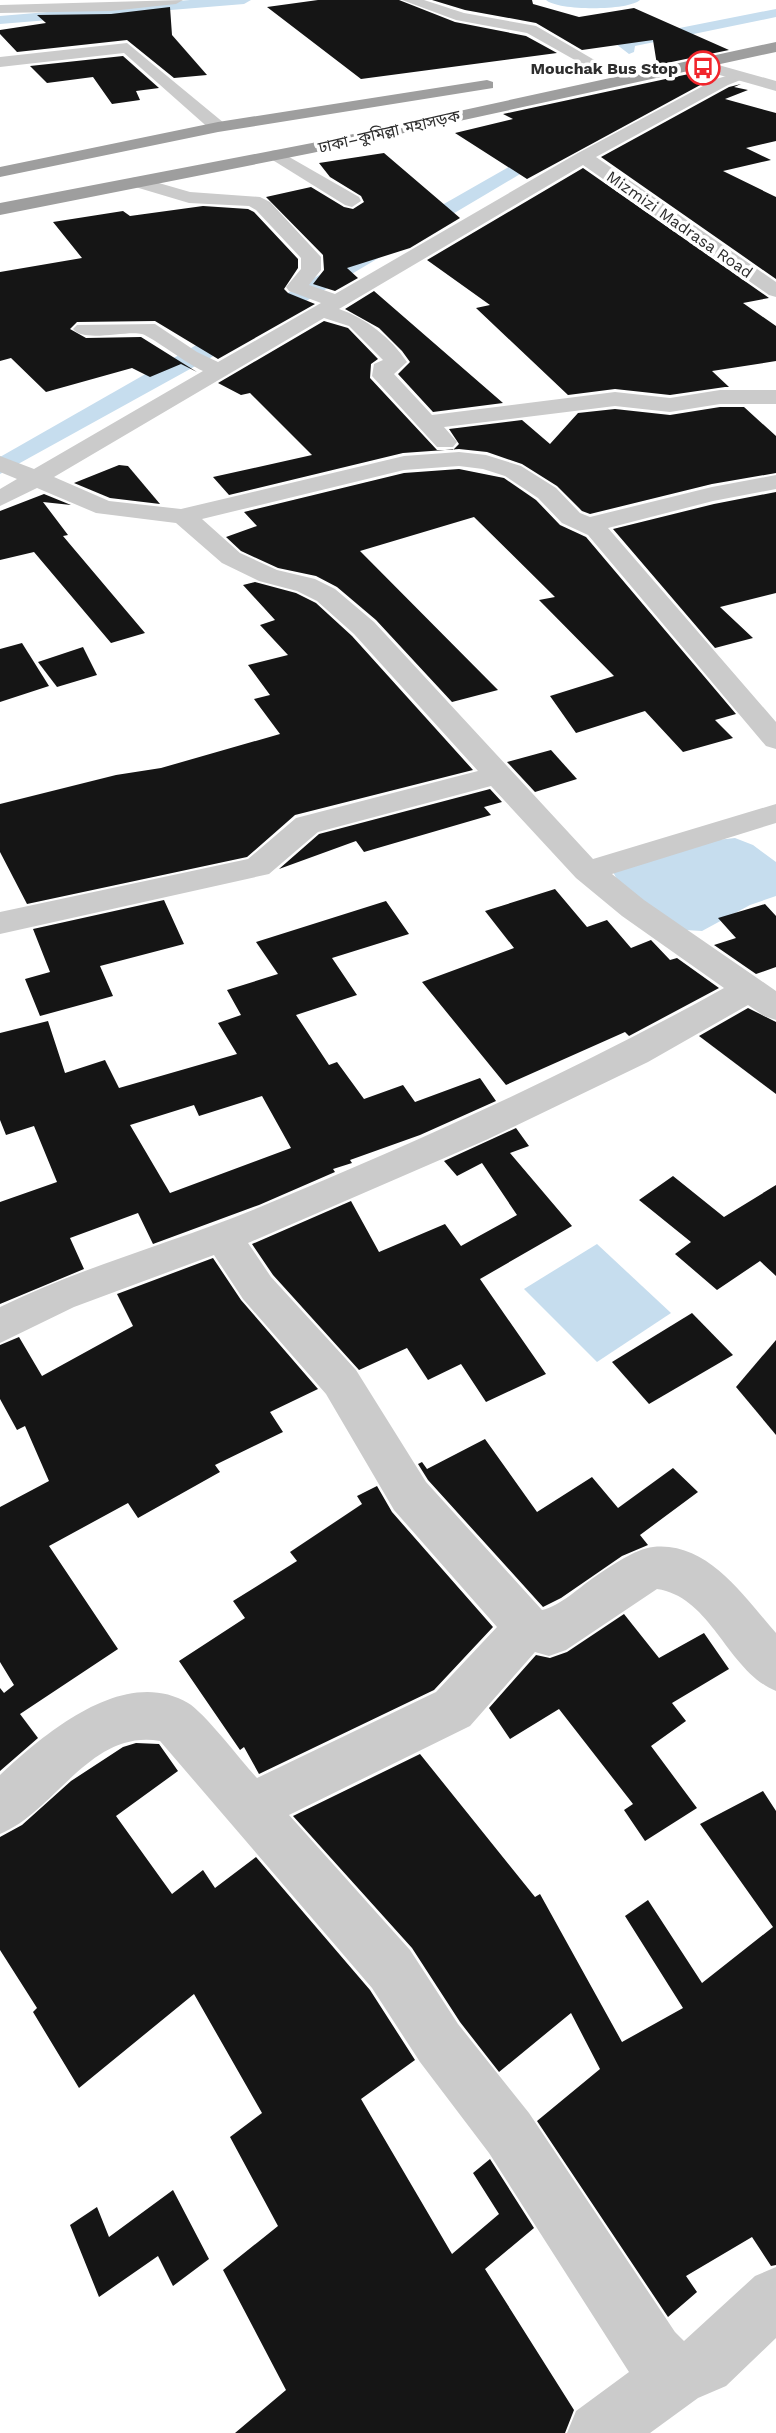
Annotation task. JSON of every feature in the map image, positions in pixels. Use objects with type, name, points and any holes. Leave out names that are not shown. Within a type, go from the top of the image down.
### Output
[{"type":"highway","points":[[656,56],[776,34]]},
{"type":"highway","name":"ঢাকা–কুমিল্লা মহাসড়ক","points":[[0,209],[284,154],[776,47]]},
{"type":"highway","points":[[568,70],[601,64]]},
{"type":"highway","name":"ঢাকা–কুমিল্লা মহাসড়ক","points":[[0,172],[218,127],[500,82]]},
{"type":"highway","points":[[284,154],[245,142],[260,127],[288,116]]},
{"type":"highway","points":[[106,149],[143,150],[165,157],[167,162],[144,180]]},
{"type":"street","points":[[0,9],[111,7],[169,0]]},
{"type":"street","points":[[409,0],[461,17],[531,29],[549,38],[568,53],[601,64]]},
{"type":"street","points":[[0,62],[127,48],[218,127]]},
{"type":"street","points":[[697,64],[776,86]]},
{"type":"street","points":[[0,499],[20,470],[204,364],[326,302],[722,82],[740,77]]},
{"type":"street","points":[[284,154],[352,201]]},
{"type":"street","name":"Mizmizi Madrasa Road","points":[[584,157],[776,291]]},
{"type":"street","points":[[144,180],[189,197],[240,199],[263,206],[311,257],[311,270],[296,287],[326,302],[356,322],[391,355],[396,362],[382,369],[383,376],[429,422],[459,459]]},
{"type":"street","points":[[83,329],[148,328],[204,364]]},
{"type":"street","points":[[429,422],[615,399],[670,405],[720,397],[776,397]]},
{"type":"street","points":[[183,517],[212,507],[375,469],[459,459],[486,462],[513,471],[547,493],[571,518],[589,524],[676,618],[776,740]]},
{"type":"street","points":[[20,470],[105,508],[137,509],[183,517],[198,527],[218,548],[248,568],[306,584],[343,609],[364,628],[587,871],[633,908],[763,999]]},
{"type":"street","points":[[589,524],[698,497],[776,482]]},
{"type":"street","points":[[0,923],[258,867],[275,858],[290,835],[307,825],[497,775]]},
{"type":"street","points":[[587,871],[776,813]]},
{"type":"street","points":[[0,1326],[107,1277],[332,1193],[636,1053],[763,999]]},
{"type":"street","points":[[222,1235],[257,1288],[341,1382],[410,1496],[527,1627],[549,1634],[618,1587],[653,1568],[684,1572],[712,1594],[776,1668]]},
{"type":"street","points":[[251,1807],[453,1709],[527,1627]]},
{"type":"street","points":[[0,1809],[57,1757],[96,1731],[133,1715],[173,1720],[390,1969],[439,2043],[509,2133],[653,2354],[676,2376]]},
{"type":"street","points":[[598,2433],[676,2376],[704,2364],[776,2297]]},
{"type":"water","points":[[735,838],[753,845],[776,862],[776,896],[750,905],[702,931],[685,930],[622,889],[612,870],[708,841]]},
{"type":"water","points":[[597,1244],[671,1313],[597,1362],[524,1289]]},
{"type":"building","points":[[318,0],[399,0],[455,22],[526,36],[557,53],[361,79],[267,7]]},
{"type":"building","points":[[432,0],[532,0],[533,4],[579,17],[634,8],[729,50],[657,65],[653,40],[582,50],[536,23],[465,10]]},
{"type":"building","points":[[170,7],[172,35],[207,75],[174,78],[127,40],[17,52],[0,34],[0,30],[46,23],[37,15],[111,14]]},
{"type":"building","points":[[123,56],[159,88],[136,91],[140,100],[112,104],[93,77],[47,83],[30,66]]},
{"type":"building","points":[[698,72],[715,77],[527,179],[455,133],[513,119],[503,114]]},
{"type":"building","points":[[741,84],[734,87],[748,90],[725,99],[776,113],[776,141],[746,148],[771,160],[723,171],[776,197],[776,279],[601,157],[729,87]]},
{"type":"building","points":[[384,153],[460,218],[410,248],[347,268],[358,278],[335,291],[313,284],[324,270],[323,255],[266,197],[311,187],[344,207],[353,209],[364,202],[361,196],[330,177],[319,163]]},
{"type":"building","points":[[583,168],[769,298],[743,303],[776,326],[776,361],[712,371],[729,387],[670,395],[615,389],[568,395],[476,308],[490,305],[427,260]]},
{"type":"building","points":[[203,206],[248,209],[254,212],[298,259],[298,268],[284,289],[315,304],[218,359],[155,321],[77,322],[70,329],[86,338],[141,337],[197,372],[181,364],[150,377],[132,368],[46,392],[11,358],[0,361],[0,272],[82,258],[53,222],[123,211],[130,216]]},
{"type":"building","points":[[374,291],[503,403],[433,412],[398,374],[410,362],[402,351],[379,328],[345,309]]},
{"type":"building","points":[[324,321],[348,328],[378,359],[371,364],[370,378],[437,450],[445,450],[403,453],[229,495],[213,477],[312,455],[250,393],[241,395],[218,383]]},
{"type":"building","points":[[720,407],[744,407],[776,436],[776,473],[712,484],[590,514],[582,511],[557,486],[522,464],[487,452],[454,449],[459,444],[449,429],[522,420],[550,444],[578,413],[615,409],[670,415]]},
{"type":"building","points":[[119,465],[128,466],[160,504],[110,498],[74,483]]},
{"type":"building","points":[[459,469],[504,478],[536,500],[560,525],[586,537],[736,714],[715,720],[733,738],[683,752],[645,711],[576,733],[550,696],[614,676],[539,600],[555,597],[474,517],[360,551],[498,690],[452,702],[376,620],[337,587],[316,576],[278,568],[241,551],[226,537],[257,526],[244,512],[404,473]]},
{"type":"building","points":[[776,492],[776,593],[720,607],[753,638],[715,648],[613,529]]},
{"type":"building","points":[[44,494],[71,505],[43,502],[68,535],[63,536],[145,633],[111,643],[34,552],[0,560],[0,511]]},
{"type":"building","points":[[255,582],[296,593],[316,603],[352,636],[473,770],[295,815],[247,857],[27,904],[0,852],[0,804],[116,775],[161,768],[280,734],[254,699],[270,695],[248,665],[288,655],[260,625],[275,620],[243,585]]},
{"type":"building","points":[[22,643],[49,686],[0,702],[0,649]]},
{"type":"building","points":[[83,647],[97,675],[57,687],[38,662]]},
{"type":"building","points":[[551,750],[577,779],[535,792],[507,762]]},
{"type":"building","points":[[490,789],[502,802],[484,807],[491,815],[364,852],[356,841],[279,869],[319,834]]},
{"type":"building","points":[[555,889],[587,927],[607,920],[631,948],[651,940],[670,960],[677,958],[719,988],[629,1036],[625,1032],[506,1085],[422,982],[514,948],[485,911]]},
{"type":"building","points":[[164,900],[184,944],[100,966],[113,996],[40,1016],[25,979],[50,972],[33,929]]},
{"type":"building","points":[[386,901],[409,934],[332,958],[357,995],[296,1015],[329,1065],[337,1062],[364,1099],[403,1085],[415,1102],[480,1078],[496,1101],[420,1135],[350,1160],[352,1163],[333,1169],[335,1172],[259,1205],[153,1244],[138,1213],[70,1238],[84,1269],[0,1304],[0,1202],[57,1182],[34,1126],[6,1135],[0,1120],[0,1033],[48,1021],[65,1073],[105,1060],[119,1088],[237,1054],[218,1023],[241,1015],[227,990],[278,974],[256,942]],"holes":[[[262,1096],[291,1148],[170,1193],[130,1125],[194,1105],[199,1116]]]},
{"type":"building","points":[[765,904],[776,916],[776,967],[756,974],[714,945],[736,938],[718,918]]},
{"type":"building","points":[[748,1008],[776,1022],[776,1094],[699,1036]]},
{"type":"building","points":[[516,1128],[529,1146],[510,1153],[572,1226],[480,1279],[546,1374],[486,1402],[461,1364],[428,1380],[407,1348],[359,1370],[273,1275],[252,1244],[351,1201],[379,1252],[445,1224],[461,1246],[517,1215],[482,1163],[457,1176],[444,1161]]},
{"type":"building","points":[[673,1176],[724,1217],[776,1185],[776,1276],[760,1261],[717,1290],[675,1254],[691,1242],[639,1200]]},
{"type":"building","points":[[213,1258],[241,1300],[318,1389],[270,1412],[283,1432],[215,1465],[220,1472],[138,1518],[128,1503],[49,1546],[118,1649],[20,1714],[38,1738],[0,1771],[0,1688],[4,1693],[14,1685],[0,1662],[0,1507],[49,1481],[25,1426],[17,1430],[0,1399],[0,1345],[19,1337],[42,1376],[133,1326],[117,1294]]},
{"type":"building","points":[[692,1313],[733,1355],[649,1404],[612,1362]]},
{"type":"building","points":[[776,1340],[776,1435],[736,1387]]},
{"type":"building","points":[[485,1439],[537,1512],[592,1477],[618,1508],[673,1468],[698,1492],[640,1535],[648,1545],[622,1556],[561,1598],[543,1607],[428,1480],[418,1464],[422,1462],[427,1469]]},
{"type":"building","points":[[377,1486],[392,1512],[493,1627],[434,1690],[259,1774],[244,1747],[240,1750],[179,1661],[245,1618],[233,1601],[297,1561],[290,1552],[362,1504],[357,1496]]},
{"type":"building","points":[[624,1614],[659,1658],[704,1633],[729,1669],[672,1703],[686,1721],[651,1746],[697,1808],[645,1841],[624,1810],[633,1804],[559,1709],[510,1739],[489,1708],[536,1655],[550,1658],[567,1652]]},
{"type":"building","points":[[136,1743],[159,1744],[178,1771],[116,1816],[172,1894],[203,1870],[215,1888],[256,1857],[370,1990],[415,2060],[361,2099],[452,2254],[499,2214],[473,2173],[490,2159],[534,2228],[485,2269],[574,2410],[565,2433],[235,2433],[286,2390],[223,2270],[278,2226],[230,2137],[262,2113],[194,1994],[79,2088],[33,2012],[37,2008],[0,1950],[0,1837],[22,1825],[71,1781],[123,1747]]},
{"type":"building","points":[[420,1754],[535,1897],[540,1894],[622,2042],[683,2008],[625,1916],[648,1900],[702,1983],[773,1927],[700,1824],[763,1791],[776,1811],[776,2265],[771,2266],[752,2237],[686,2276],[697,2292],[668,2317],[537,2121],[600,2069],[571,2013],[499,2072],[460,2022],[412,1948],[293,1816]]},
{"type":"building","points":[[173,2190],[209,2259],[173,2286],[158,2256],[99,2297],[70,2225],[97,2207],[109,2237]]},
{"type":"waterway","points":[[0,20],[244,0]]},
{"type":"waterway","points":[[553,0],[583,4],[633,0]]},
{"type":"waterway","points":[[629,49],[624,44],[776,13]]},
{"type":"waterway","points":[[0,467],[202,353],[558,144]]},
{"type":"place","name":"Mouchak Bus Stop","points":[[703,68]]}]
